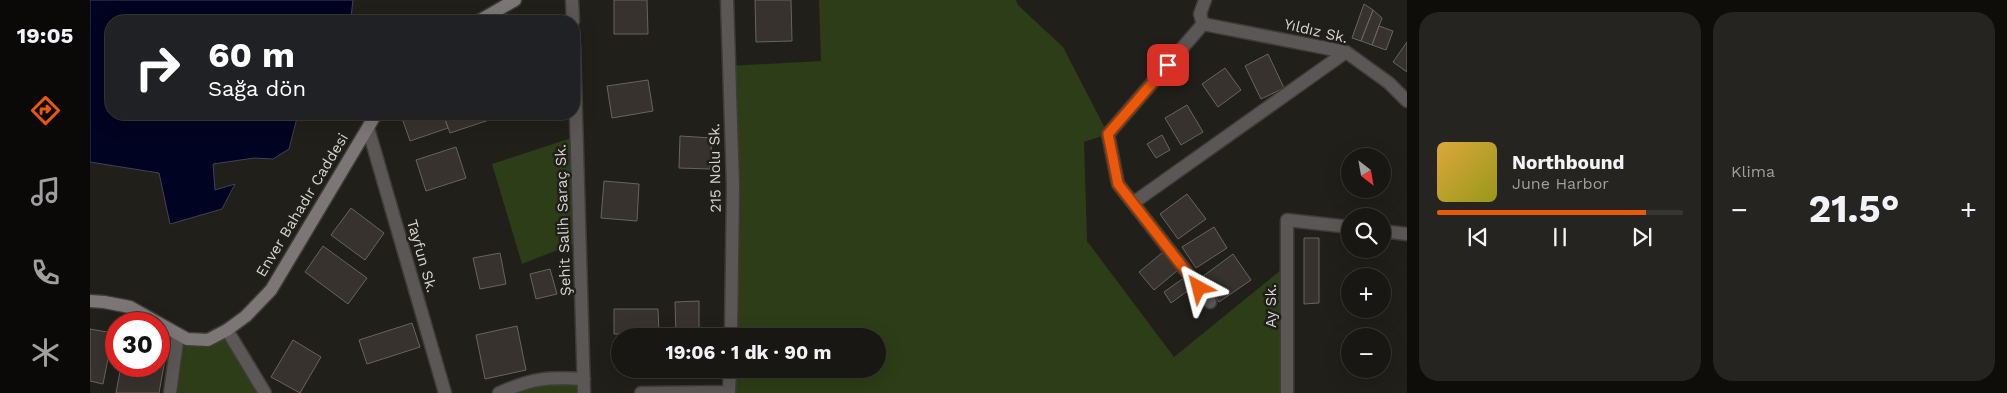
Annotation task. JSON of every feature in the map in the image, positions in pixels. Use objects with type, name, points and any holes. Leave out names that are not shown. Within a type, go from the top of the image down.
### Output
[{"type":"main road","points":[[489,15],[515,0]]},
{"type":"main road","name":"Enver Bahadır Caddesi","points":[[90,301],[130,307],[187,339],[208,340],[227,330],[246,316],[271,290],[373,120]]},
{"type":"street","points":[[572,0],[573,15]]},
{"type":"street","name":"215 Nolu Sk.","points":[[727,0],[733,186],[731,328]]},
{"type":"street","points":[[1205,0],[1200,14],[1203,24],[1108,134],[1118,184],[1210,302]]},
{"type":"street","name":"Yıldız Sk.","points":[[1203,24],[1346,52],[1389,83],[1407,101]]},
{"type":"street","points":[[1133,203],[1346,52]]},
{"type":"street","name":"Şehit Salih Saraç Sk.","points":[[576,120],[584,393]]},
{"type":"street","name":"Tayfun Sk.","points":[[368,128],[445,393]]},
{"type":"street","name":"Ay Sk.","points":[[1286,393],[1287,220],[1341,226]]},
{"type":"street","points":[[1391,232],[1407,234]]},
{"type":"street","points":[[227,330],[265,393]]},
{"type":"street","points":[[170,393],[178,334]]},
{"type":"street","points":[[499,393],[520,384],[546,377],[584,379]]},
{"type":"street","points":[[641,393],[729,392],[730,378]]},
{"type":"green space","points":[[819,0],[1016,0],[1018,5],[1063,47],[1108,134],[1084,142],[1087,241],[1174,357],[1287,265],[1287,393],[661,393],[729,392],[730,378],[886,378],[886,328],[731,328],[728,66],[821,61]]},
{"type":"green space","points":[[577,136],[580,241],[522,264],[492,164]]},
{"type":"green space","points":[[227,330],[265,393],[170,393],[178,334],[187,339]]},
{"type":"green space","points":[[584,379],[584,393],[499,393],[521,383]]},
{"type":"water","points":[[90,0],[353,0],[351,15],[105,15],[105,120],[296,120],[289,149],[273,159],[254,158],[213,164],[215,190],[235,184],[222,209],[170,224],[159,173],[90,162]]},
{"type":"building","points":[[614,0],[647,0],[648,34],[614,34]]},
{"type":"building","points":[[755,0],[791,0],[792,41],[756,42]]},
{"type":"building","points":[[1364,4],[1373,10],[1361,41],[1352,38]]},
{"type":"building","points":[[1373,10],[1382,18],[1372,45],[1361,41]]},
{"type":"building","points":[[1379,26],[1393,31],[1386,50],[1372,45]]},
{"type":"building","points":[[1407,42],[1407,72],[1393,62]]},
{"type":"building","points":[[1268,54],[1284,88],[1261,99],[1245,66]]},
{"type":"building","points":[[1225,68],[1241,90],[1218,107],[1202,84]]},
{"type":"building","points":[[648,80],[653,111],[612,118],[607,86]]},
{"type":"building","points":[[1187,105],[1203,132],[1181,145],[1165,118]]},
{"type":"building","points":[[403,120],[445,120],[448,128],[410,141]]},
{"type":"building","points":[[445,120],[489,120],[450,133]]},
{"type":"building","points":[[1162,135],[1170,150],[1156,158],[1147,144]]},
{"type":"building","points":[[680,136],[712,138],[710,169],[679,168]]},
{"type":"building","points":[[456,147],[466,178],[426,191],[416,160]]},
{"type":"building","points":[[604,181],[639,184],[637,221],[601,218]]},
{"type":"building","points":[[1187,194],[1206,219],[1178,239],[1160,214]]},
{"type":"building","points":[[351,208],[384,233],[365,260],[331,235]]},
{"type":"building","points":[[1214,227],[1227,248],[1196,268],[1182,247]]},
{"type":"building","points":[[1304,238],[1319,238],[1319,303],[1304,304]]},
{"type":"building","points":[[323,246],[367,278],[348,304],[305,272]]},
{"type":"building","points":[[1163,252],[1178,270],[1154,290],[1139,272]]},
{"type":"building","points":[[500,253],[506,284],[480,289],[473,258]]},
{"type":"building","points":[[1233,254],[1251,280],[1219,302],[1202,277]]},
{"type":"building","points":[[550,269],[557,294],[536,299],[530,274]]},
{"type":"building","points":[[1185,277],[1193,287],[1171,303],[1164,292]]},
{"type":"building","points":[[699,301],[699,328],[676,328],[675,302]]},
{"type":"building","points":[[614,309],[658,309],[659,328],[614,328]]},
{"type":"building","points":[[412,323],[420,347],[367,364],[359,340]]},
{"type":"building","points":[[517,326],[526,370],[485,379],[476,335]]},
{"type":"building","points":[[90,329],[105,332],[105,374],[103,384],[90,381]]},
{"type":"building","points":[[293,340],[321,357],[300,393],[271,377]]},
{"type":"building","points":[[119,377],[162,377],[159,393],[116,393]]},
{"type":"route","points":[[1168,65],[1108,134],[1118,184],[1199,288]]}]
